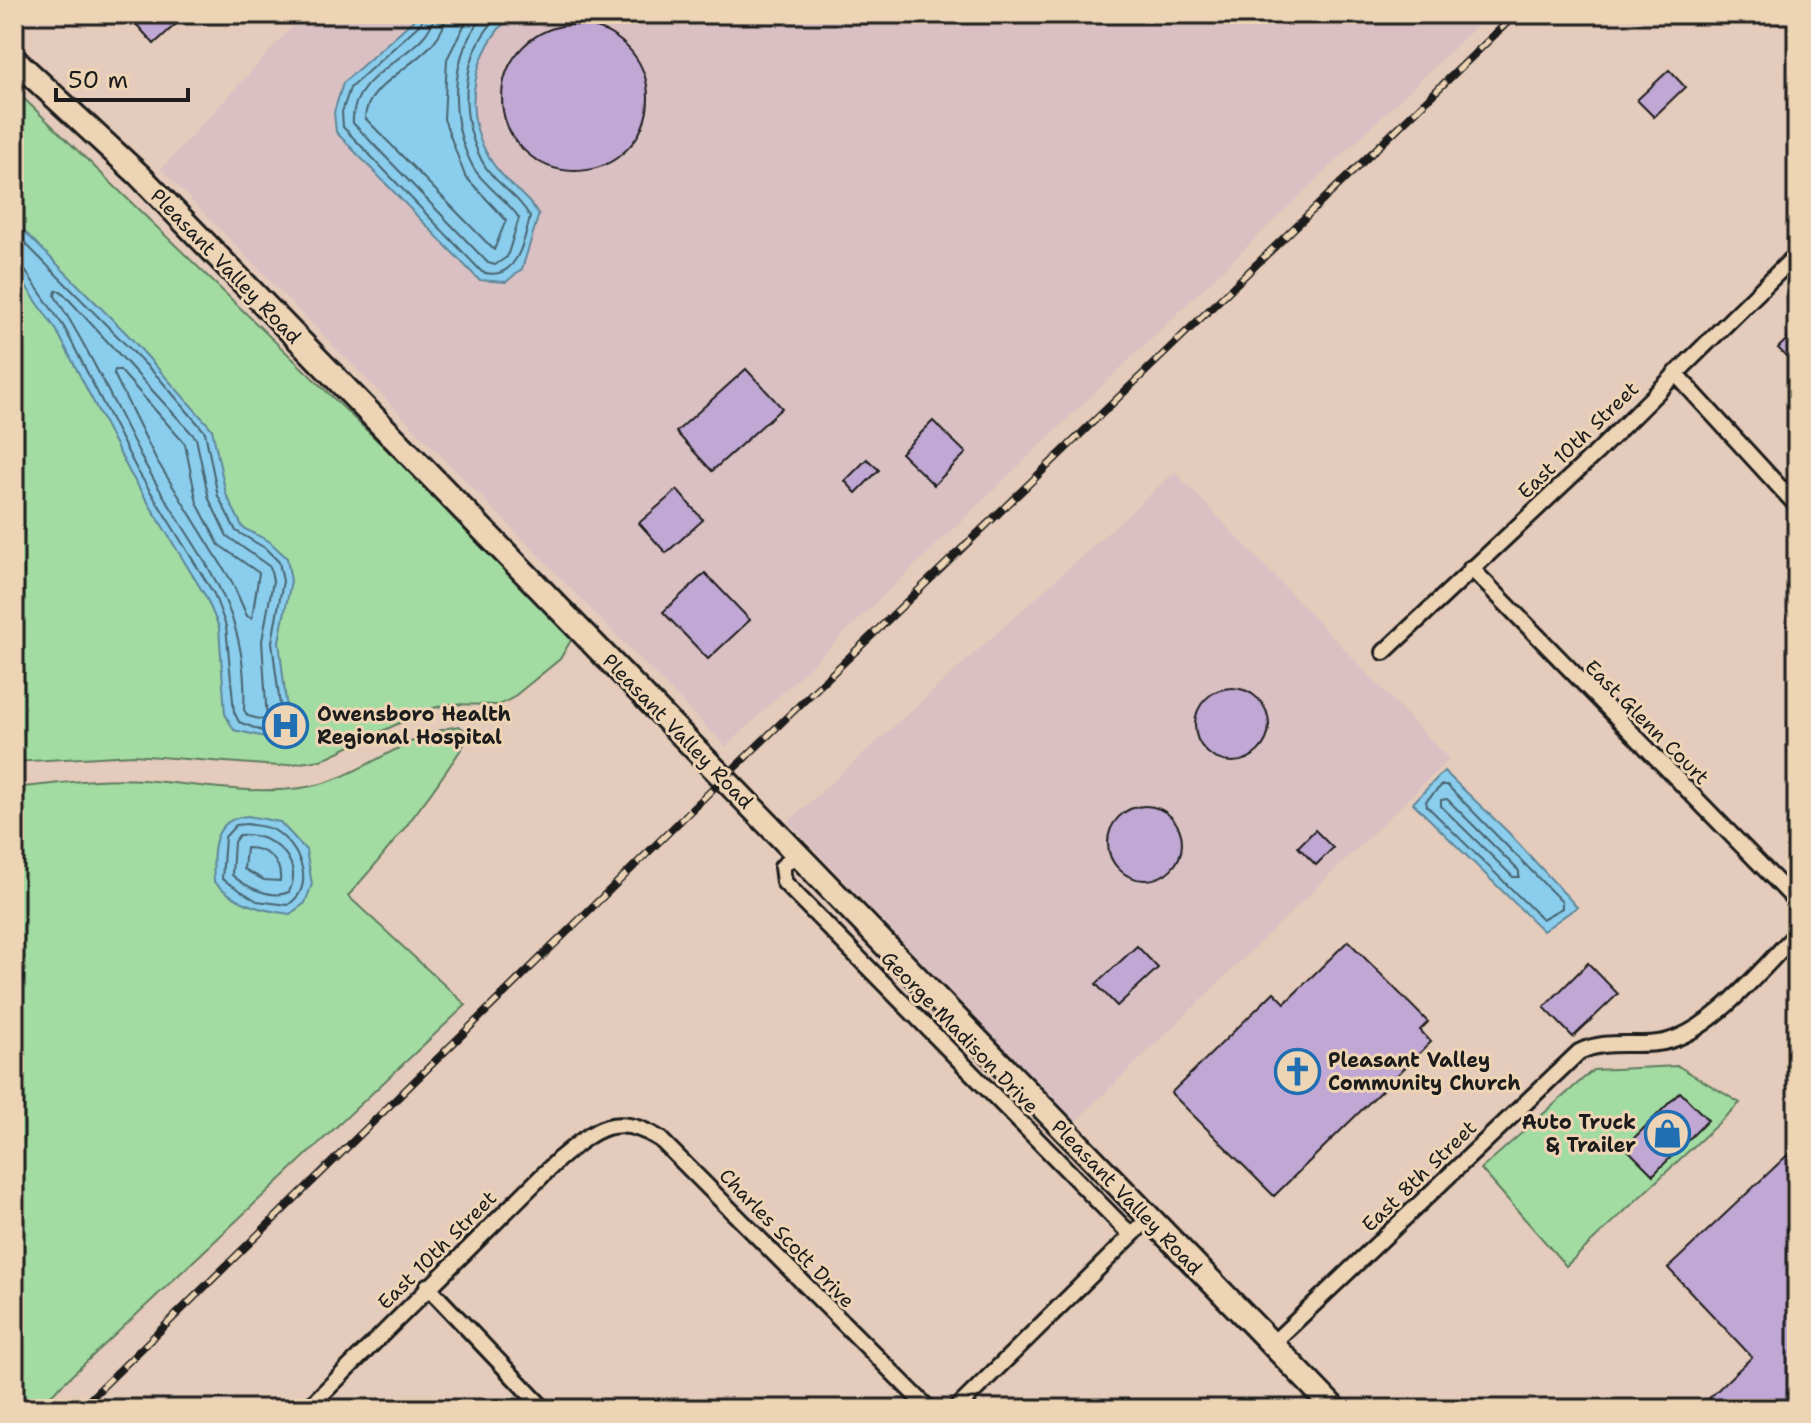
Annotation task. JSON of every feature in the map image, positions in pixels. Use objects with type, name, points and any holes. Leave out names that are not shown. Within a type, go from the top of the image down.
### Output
[{"type":"street","name":"Pleasant Valley Road","points":[[14,59],[139,175],[795,854],[1140,1227],[1272,1344],[1335,1409]]},
{"type":"street","name":"East 10th Street","points":[[1384,652],[1596,453],[1797,254]]},
{"type":"street","points":[[1675,373],[1797,506]]},
{"type":"street","name":"East Glenn Court","points":[[1471,568],[1797,902]]},
{"type":"street","name":"East 8th Street","points":[[1272,1344],[1579,1052],[1596,1044],[1663,1043],[1692,1033],[1797,933]]},
{"type":"street","name":"Charles Scott Drive","points":[[601,1128],[631,1126],[660,1139],[929,1409]]},
{"type":"street","name":"East 10th Street","points":[[307,1409],[427,1286],[559,1159],[601,1128]]},
{"type":"street","points":[[956,1409],[1140,1227]]},
{"type":"street","points":[[427,1286],[544,1409]]},
{"type":"shaded area","points":[[304,14],[1489,14],[726,747],[161,169]]},
{"type":"shaded area","points":[[1175,472],[1449,759],[1075,1122],[788,822]]},
{"type":"green space","points":[[14,89],[570,627],[574,635],[560,659],[511,699],[499,705],[448,704],[427,710],[321,760],[279,766],[133,755],[14,762]]},
{"type":"green space","points":[[459,726],[466,731],[467,740],[411,820],[348,896],[466,1005],[36,1409],[14,1409],[14,788],[126,779],[241,790],[301,788],[343,776],[419,738]]},
{"type":"green space","name":"Auto Truck & Trailer","points":[[1678,1066],[1740,1103],[1566,1266],[1481,1169],[1593,1070]]},
{"type":"water","points":[[420,14],[513,14],[488,45],[480,63],[474,102],[475,121],[490,159],[539,214],[522,269],[506,282],[479,280],[336,132],[334,112],[343,83]]},
{"type":"water","points":[[14,221],[129,336],[212,429],[226,494],[243,528],[269,541],[287,558],[291,581],[279,641],[290,737],[283,741],[234,730],[225,714],[219,627],[206,597],[130,473],[57,331],[14,269]]},
{"type":"water","points":[[1444,771],[1507,831],[1577,907],[1543,931],[1413,803]]},
{"type":"water","points":[[248,816],[280,822],[306,850],[312,884],[305,903],[290,914],[249,905],[214,882],[214,849],[220,830],[236,818]]},
{"type":"building","points":[[127,14],[187,14],[154,44]]},
{"type":"building","points":[[575,25],[603,31],[626,47],[642,70],[648,98],[642,126],[626,149],[603,165],[575,171],[547,165],[524,149],[508,126],[502,98],[508,70],[524,47],[547,31]]},
{"type":"building","points":[[1669,70],[1685,87],[1654,117],[1637,100]]},
{"type":"building","points":[[1797,329],[1797,367],[1778,348]]},
{"type":"building","points":[[746,369],[782,408],[712,471],[676,432]]},
{"type":"building","points":[[933,421],[966,453],[934,485],[901,453]]},
{"type":"building","points":[[867,459],[879,470],[856,493],[845,481]]},
{"type":"building","points":[[677,490],[703,520],[666,553],[639,523]]},
{"type":"building","points":[[705,573],[750,620],[708,659],[663,612]]},
{"type":"building","points":[[1239,688],[1259,698],[1267,711],[1267,739],[1259,752],[1246,760],[1225,762],[1205,752],[1197,739],[1195,718],[1205,698],[1218,690]]},
{"type":"building","points":[[1152,806],[1172,816],[1180,829],[1180,857],[1172,870],[1159,878],[1138,880],[1118,870],[1110,857],[1108,836],[1118,816],[1131,808]]},
{"type":"building","points":[[1315,830],[1333,848],[1316,865],[1298,847]]},
{"type":"building","name":"Pleasant Valley Community Church","points":[[1348,941],[1428,1022],[1420,1030],[1431,1042],[1274,1196],[1171,1093],[1274,992],[1285,1003]]},
{"type":"building","points":[[1137,946],[1158,968],[1117,1006],[1096,984]]},
{"type":"building","points":[[1588,963],[1618,994],[1573,1037],[1544,1007]]},
{"type":"building","name":"Auto Truck & Trailer","points":[[1680,1092],[1708,1120],[1653,1175],[1625,1147]]},
{"type":"building","points":[[1797,1146],[1797,1409],[1698,1409],[1752,1357],[1668,1268]]},
{"type":"railway","points":[[80,1409],[724,778],[1516,14]]},
{"type":"place","name":"Owensboro Health Regional Hospital","points":[[286,726]]},
{"type":"place","name":"Pleasant Valley Community Church","points":[[1297,1072]]},
{"type":"place","name":"Auto Truck & Trailer","points":[[1667,1134]]}]
